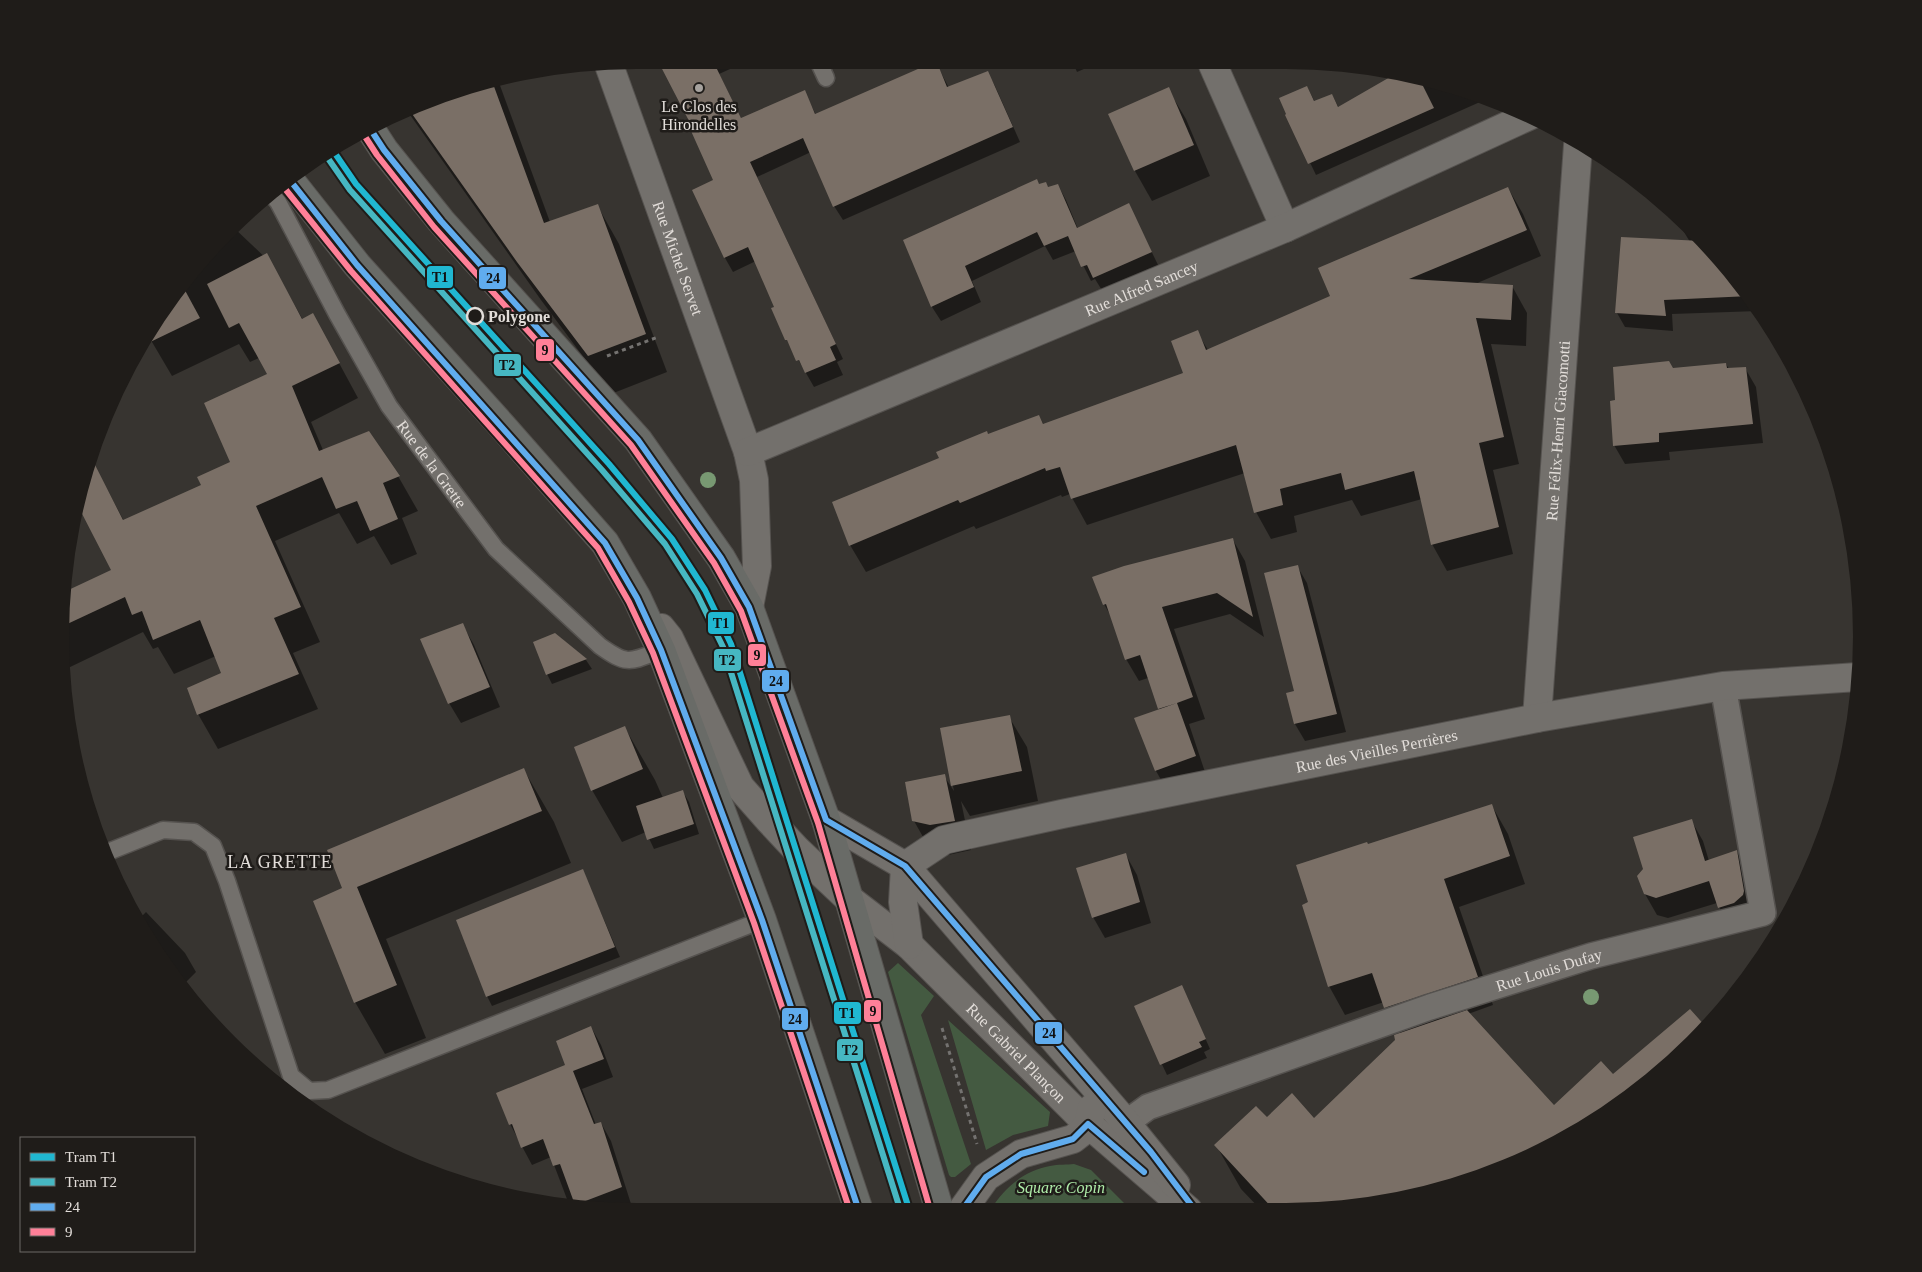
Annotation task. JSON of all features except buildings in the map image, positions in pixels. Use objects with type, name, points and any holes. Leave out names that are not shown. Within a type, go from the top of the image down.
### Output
[{"type":"main road","points":[[373,133],[384,150],[441,221],[638,440],[721,558],[749,607],[826,820],[938,1203]]},
{"type":"main road","points":[[284,192],[357,265],[605,543],[638,598],[650,654],[762,920],[856,1203]]},
{"type":"street","points":[[1215,69],[1285,228]]},
{"type":"street","name":"Rue Michel Servet","points":[[611,70],[748,452],[754,480],[757,566],[749,607]]},
{"type":"street","name":"Rue Alfred Sancey","points":[[748,452],[1285,228],[1521,120]]},
{"type":"street","name":"Rue Félix-Henri Giacomotti","points":[[1537,718],[1578,150]]},
{"type":"street","name":"Rue Gabriel Plançon","points":[[638,598],[669,638],[740,787],[797,850],[849,899],[909,945],[1088,1124],[1180,1203]]},
{"type":"street","name":"Rue des Vieilles Perrières","points":[[905,866],[944,840],[1062,814],[1537,718],[1723,686],[1852,676]]},
{"type":"street","name":"Rue Louis Dufay","points":[[1126,1122],[1148,1107],[1430,1006],[1590,956],[1763,913],[1723,686]]},
{"type":"street","name":"Rue Gabriel Plançon","points":[[826,820],[905,866],[1126,1122],[1190,1203]]},
{"type":"street","points":[[905,866],[903,902],[909,945]]},
{"type":"street","points":[[967,1203],[986,1177],[1022,1154],[1072,1139],[1088,1124],[1092,1107],[1084,1073]]},
{"type":"lane","name":"Rue de la Grette","points":[[284,192],[337,314],[389,406],[496,548],[600,646],[619,659],[629,661],[650,654]]},
{"type":"lane","points":[[111,851],[163,830],[194,832],[213,846],[227,881],[291,1076],[309,1091],[328,1090],[762,920]]},
{"type":"path","points":[[605,357],[658,337]]},
{"type":"path","points":[[940,1022],[979,1151]]},
{"type":"green space","points":[[898,963],[934,996],[921,1015],[971,1164],[955,1177],[949,1175],[888,972]]},
{"type":"green space","points":[[948,1020],[1050,1112],[1048,1126],[1013,1135],[986,1150]]},
{"type":"green space","name":"Square Copin","points":[[1074,1164],[1091,1170],[1124,1203],[995,1203],[1009,1187],[1032,1171],[1056,1165]]},
{"type":"tram line","name":"T1","points":[[336,155],[356,184],[609,464],[672,539],[705,590],[731,644],[907,1203]]},
{"type":"tram line","name":"T2","points":[[329,159],[350,190],[602,470],[665,544],[697,594],[723,647],[898,1203]]},
{"type":"transit line","name":"24","points":[[373,133],[384,150],[441,221],[638,440],[721,558],[749,607],[826,820],[905,866],[1151,1152],[1190,1203]]},
{"type":"transit line","name":"9","points":[[366,138],[377,155],[434,227],[631,445],[714,563],[741,611],[818,823],[928,1203]]},
{"type":"transit line","name":"24","points":[[293,184],[357,265],[605,543],[637,598],[661,650],[762,920],[856,1203]]},
{"type":"transit line","name":"9","points":[[286,190],[351,271],[598,548],[629,602],[653,653],[754,923],[847,1203]]},
{"type":"transit line","name":"24","points":[[967,1203],[986,1177],[1021,1154],[1073,1139],[1088,1124],[1144,1172]]},
{"type":"place","name":"Le Clos des Hirondelles","points":[[699,88]]},
{"type":"place","name":"Polygone","points":[[475,316]]},
{"type":"district","name":"LA GRETTE","points":[[280,862]]}]
